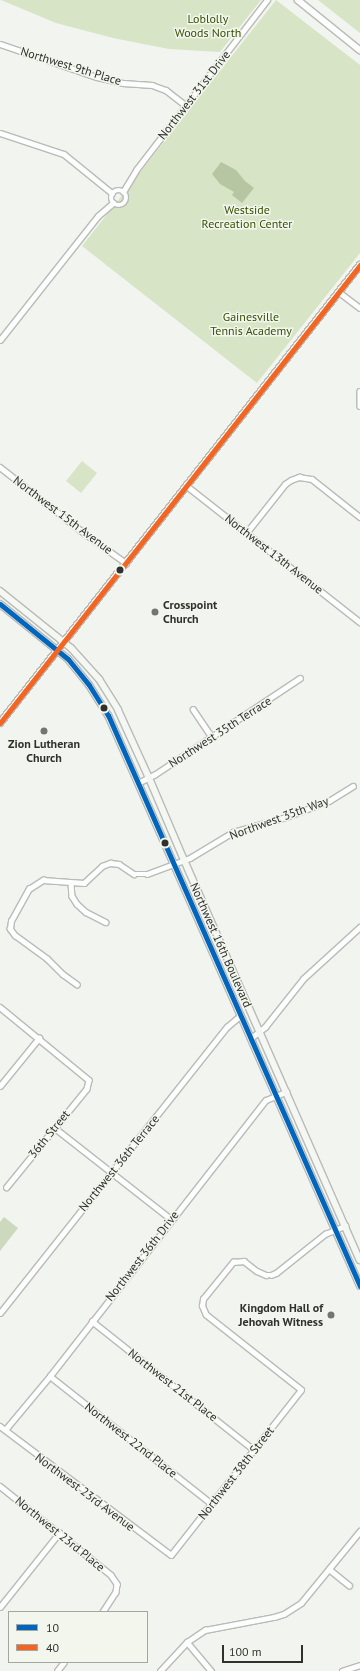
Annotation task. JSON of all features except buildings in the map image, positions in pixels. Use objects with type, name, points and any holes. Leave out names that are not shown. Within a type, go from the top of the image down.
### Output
[{"type":"main road","points":[[0,723],[360,265]]},
{"type":"main road","name":"Northwest 16th Boulevard","points":[[0,591],[64,641],[87,664],[110,696],[126,725],[360,1260]]},
{"type":"main road","name":"Northwest 16th Boulevard","points":[[0,604],[58,649],[78,671],[99,700],[115,730],[360,1286]]},
{"type":"street","name":"Northwest 31st Drive","points":[[0,340],[98,216],[113,203],[120,206],[125,202],[126,196],[123,192],[136,170],[267,0]]},
{"type":"street","points":[[298,0],[360,50]]},
{"type":"street","name":"Northwest 9th Place","points":[[0,44],[97,77],[123,83],[152,85],[166,90],[185,105]]},
{"type":"street","points":[[0,133],[64,154],[112,193]]},
{"type":"street","points":[[112,193],[116,191],[123,192]]},
{"type":"street","points":[[112,193],[111,199],[113,203]]},
{"type":"street","points":[[339,292],[360,308]]},
{"type":"street","points":[[360,391],[360,406]]},
{"type":"street","name":"Northwest 15th Avenue","points":[[0,467],[80,530],[126,563]]},
{"type":"street","points":[[247,532],[285,484],[299,477],[306,477],[316,482],[360,517]]},
{"type":"street","name":"Northwest 13th Avenue","points":[[187,486],[360,622]]},
{"type":"street","name":"Northwest 35th Terrace","points":[[138,782],[149,778],[300,678]]},
{"type":"street","points":[[193,709],[212,737]]},
{"type":"street","name":"Northwest 35th Way","points":[[77,984],[63,975],[47,959],[15,936],[10,929],[11,921],[29,889],[43,880],[84,883],[102,866],[110,863],[119,864],[134,874],[143,875],[184,860],[233,832],[286,817],[329,801],[353,786]]},
{"type":"street","points":[[71,883],[72,896],[77,904],[86,912],[106,922]]},
{"type":"street","points":[[251,1038],[259,1032],[280,1009],[304,979],[360,927]]},
{"type":"street","points":[[0,1006],[39,1038],[0,1086]]},
{"type":"street","name":"Northwest 36th Terrace","points":[[0,1313],[227,1027],[241,1015]]},
{"type":"street","name":"36th Street","points":[[7,1187],[87,1089],[89,1080],[39,1038]]},
{"type":"street","name":"Northwest 36th Drive","points":[[2,1428],[50,1376],[171,1219],[266,1100],[286,1092]]},
{"type":"street","points":[[55,1128],[171,1219]]},
{"type":"street","points":[[335,1230],[345,1226]]},
{"type":"street","name":"Northwest 38th Street","points":[[170,1555],[212,1504],[300,1390],[206,1315],[202,1306],[202,1299],[233,1262],[244,1261],[257,1271],[266,1275],[271,1275],[276,1273],[325,1234],[335,1230]]},
{"type":"street","name":"Northwest 21st Place","points":[[92,1321],[254,1450]]},
{"type":"street","name":"Northwest 22nd Place","points":[[50,1376],[212,1504]]},
{"type":"street","name":"Northwest 23rd Avenue","points":[[2,1428],[28,1450],[170,1555]]},
{"type":"street","name":"Northwest 23rd Place","points":[[0,1486],[111,1575],[117,1584],[114,1597],[104,1611]]},
{"type":"street","points":[[160,1671],[187,1642],[205,1630],[254,1622],[284,1614],[301,1603],[360,1531]]},
{"type":"street","points":[[1,1605],[59,1533]]},
{"type":"street","points":[[329,1570],[349,1585]]},
{"type":"street","points":[[187,1642],[211,1671]]},
{"type":"street","points":[[57,1671],[63,1663]]},
{"type":"street","points":[[342,1671],[360,1665]]},
{"type":"green space","name":"Loblolly Woods North","points":[[1,0],[261,0],[220,52],[169,49],[113,38],[56,23]]},
{"type":"green space","name":"Westside Recreation Center","points":[[276,0],[360,65],[360,253],[257,383],[82,246]]},
{"type":"green space","points":[[318,0],[360,0],[360,33]]},
{"type":"green space","points":[[82,461],[97,473],[81,493],[66,481]]},
{"type":"shaded area","points":[[221,162],[236,170],[245,181],[254,188],[242,203],[232,195],[234,192],[220,184],[212,174]]},
{"type":"shaded area","points":[[4,1217],[18,1228],[0,1251],[0,1222]]},
{"type":"transit line","name":"40","points":[[0,723],[360,265]]},
{"type":"transit line","name":"10","points":[[0,604],[68,659],[89,685],[108,715],[360,1286]]},
{"type":"place","name":"Crosspoint Church","points":[[155,612]]},
{"type":"place","name":"Zion Lutheran Church","points":[[44,731]]},
{"type":"place","name":"Kingdom Hall of Jehovah Witness","points":[[331,1315]]},
{"type":"park label","name":"Gainesville Tennis Academy","points":[[251,324]]}]
